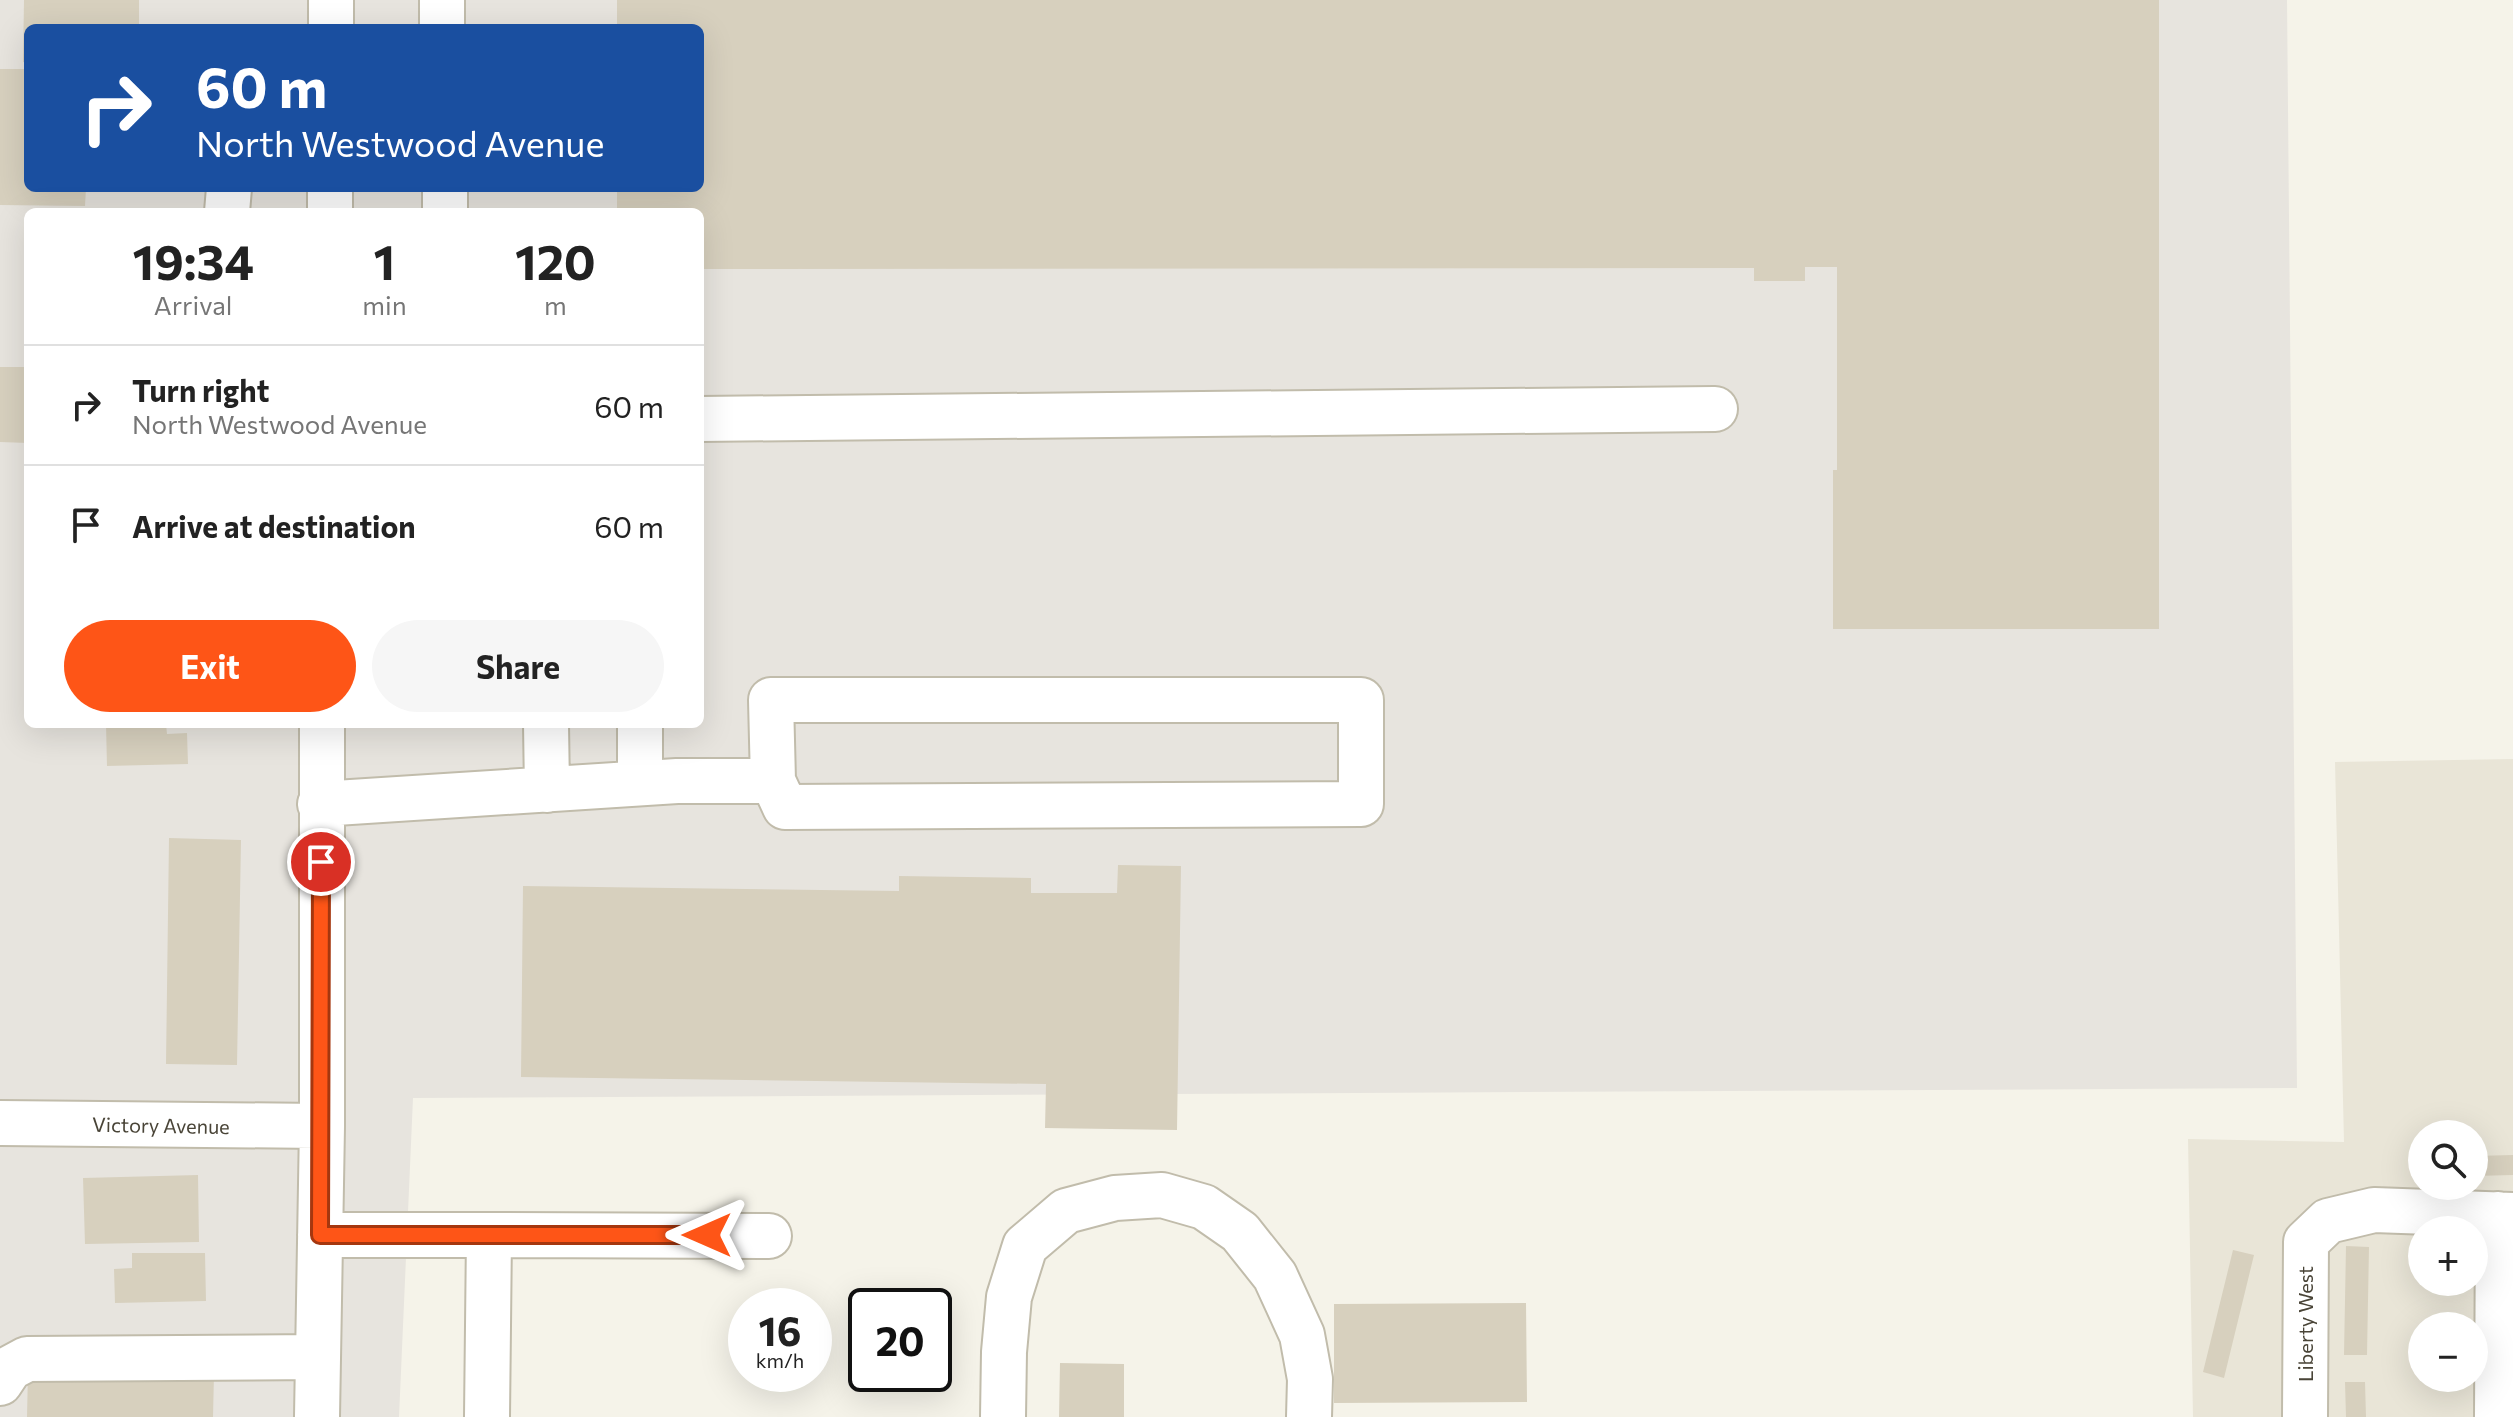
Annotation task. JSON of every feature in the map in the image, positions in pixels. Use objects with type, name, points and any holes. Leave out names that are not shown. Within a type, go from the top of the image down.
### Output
[{"type":"street","points":[[331,0],[331,24]]},
{"type":"street","points":[[442,0],[442,24]]},
{"type":"street","points":[[704,419],[1715,409]]},
{"type":"street","points":[[771,700],[1361,700],[1361,804],[785,807],[773,781],[771,700]]},
{"type":"street","points":[[317,1417],[322,1126],[322,728]]},
{"type":"street","points":[[546,728],[547,790]]},
{"type":"street","points":[[640,728],[640,783]]},
{"type":"street","points":[[320,804],[677,781],[773,781]]},
{"type":"street","name":"Victory Avenue","points":[[0,1123],[322,1126]]},
{"type":"street","points":[[1003,1417],[1009,1297],[1025,1246],[1066,1211],[1115,1198],[1162,1195],[1204,1207],[1240,1232],[1275,1276],[1302,1335],[1310,1379],[1309,1417]]},
{"type":"street","name":"Liberty West","points":[[2305,1417],[2306,1242],[2328,1221],[2374,1210],[2506,1214]]},
{"type":"street","points":[[2497,1417],[2506,1214]]},
{"type":"street","points":[[320,1235],[769,1236]]},
{"type":"street","points":[[487,1417],[489,1235]]},
{"type":"street","points":[[0,1383],[10,1368],[27,1359],[318,1357]]},
{"type":"shaded area","points":[[0,0],[2287,0],[2297,1088],[413,1098],[399,1417],[0,1417]]},
{"type":"shaded area","points":[[2513,759],[2513,1417],[2193,1417],[2188,1139],[2344,1142],[2335,762]]},
{"type":"building","points":[[24,0],[139,0],[139,24],[24,24],[23,62]]},
{"type":"building","points":[[617,0],[2159,0],[2159,629],[1833,629],[1837,267],[1805,267],[1805,281],[1754,281],[1754,268],[704,269],[704,208],[617,208],[617,192],[704,192],[704,24],[617,24]]},
{"type":"building","points":[[0,69],[24,69],[24,192],[86,192],[85,206],[0,205]]},
{"type":"building","points":[[0,367],[24,367],[24,443],[0,442]]},
{"type":"building","points":[[106,728],[166,728],[167,734],[187,733],[188,764],[107,766]]},
{"type":"building","points":[[169,838],[241,840],[237,1065],[166,1064]]},
{"type":"building","points":[[1118,865],[1181,866],[1177,1130],[1045,1128],[1046,1084],[521,1077],[523,886],[899,891],[899,876],[1031,878],[1031,893],[1117,893]]},
{"type":"building","points":[[2513,1155],[2513,1175],[2488,1176],[2488,1156]]},
{"type":"building","points":[[198,1175],[199,1242],[85,1244],[83,1178]]},
{"type":"building","points":[[2346,1246],[2369,1247],[2367,1355],[2344,1355]]},
{"type":"building","points":[[2233,1250],[2254,1255],[2224,1378],[2203,1372]]},
{"type":"building","points":[[132,1253],[205,1253],[206,1301],[115,1303],[114,1269],[132,1268]]},
{"type":"building","points":[[1526,1303],[1527,1402],[1334,1403],[1334,1304]]},
{"type":"building","points":[[1060,1363],[1124,1364],[1124,1417],[1059,1417]]},
{"type":"building","points":[[28,1371],[214,1374],[213,1417],[27,1417]]},
{"type":"building","points":[[2345,1382],[2365,1382],[2366,1417],[2346,1417]]},
{"type":"route","points":[[321,862],[320,1235],[707,1235]]}]
